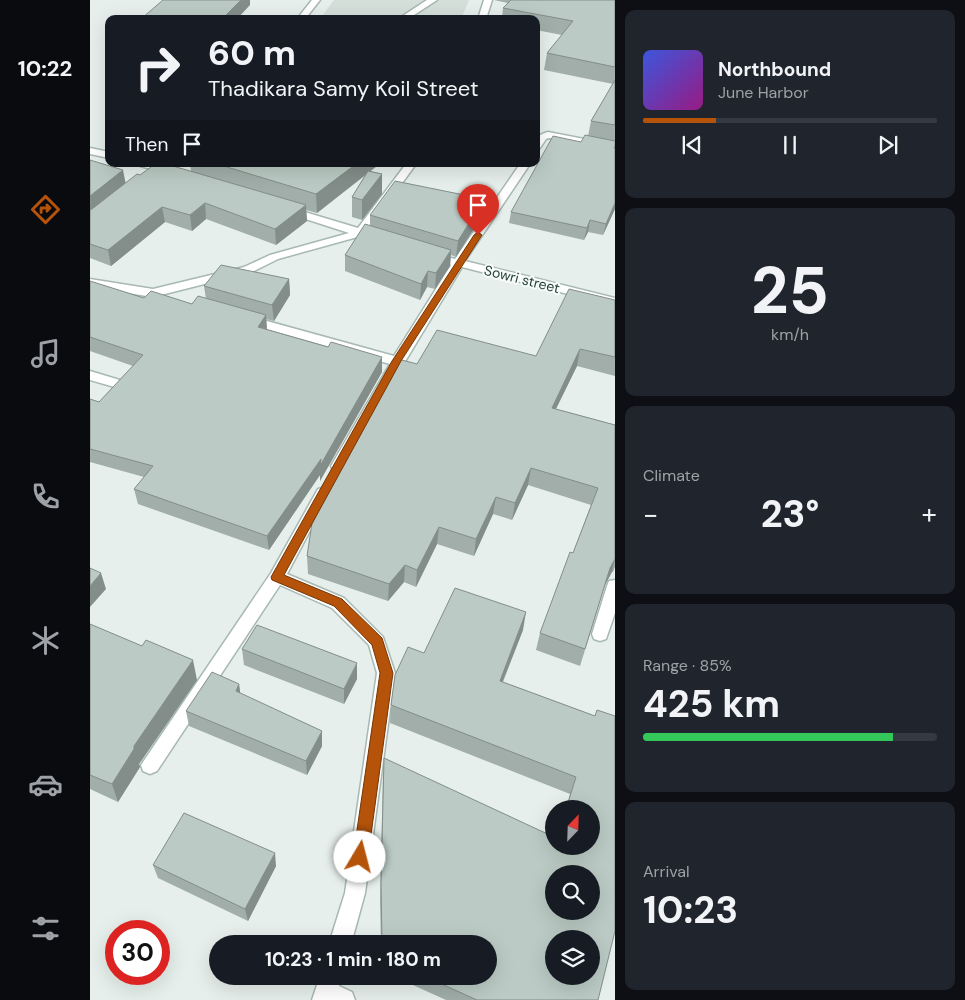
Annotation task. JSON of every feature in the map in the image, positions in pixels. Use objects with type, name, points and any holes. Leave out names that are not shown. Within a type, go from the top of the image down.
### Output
[{"type":"street","points":[[304,15],[316,0]]},
{"type":"street","points":[[409,15],[433,0]]},
{"type":"street","points":[[483,15],[488,0]]},
{"type":"street","points":[[540,140],[548,135],[615,148]]},
{"type":"street","points":[[90,151],[105,154]]},
{"type":"street","points":[[165,167],[186,176]]},
{"type":"street","points":[[153,293],[248,270],[274,257],[360,233],[409,167]]},
{"type":"street","points":[[150,765],[277,577],[396,361],[458,263],[523,167]]},
{"type":"street","points":[[277,206],[387,241]]},
{"type":"street","name":"Sowri street","points":[[440,258],[615,302]]},
{"type":"street","points":[[90,283],[153,293],[181,301]]},
{"type":"street","points":[[237,316],[396,361]]},
{"type":"street","points":[[90,375],[118,384]]},
{"type":"street","points":[[277,577],[338,603],[377,642],[386,673],[355,893],[343,935]]},
{"type":"street","points":[[600,634],[615,586]]},
{"type":"shaded area","points":[[334,0],[469,0],[463,15],[323,15]]},
{"type":"building","points":[[163,0],[241,0],[226,15],[146,15]]},
{"type":"building","points":[[511,0],[615,0],[615,67],[547,53],[573,21],[503,8]]},
{"type":"building","points":[[615,80],[615,125],[591,121]]},
{"type":"building","points":[[585,135],[615,141],[615,203],[606,224],[590,220],[587,228],[511,212],[536,167],[540,167],[540,160],[553,136],[581,142]]},
{"type":"building","points":[[90,160],[105,165],[105,167],[123,170],[90,196]]},
{"type":"building","points":[[151,167],[176,167],[306,205],[275,229],[205,203],[190,215],[162,207],[108,250],[90,244],[90,210],[137,174],[140,175]]},
{"type":"building","points":[[227,167],[352,167],[316,194]]},
{"type":"building","points":[[368,171],[382,174],[362,200],[352,197]]},
{"type":"building","points":[[395,181],[484,199],[458,241],[370,215]]},
{"type":"building","points":[[365,224],[451,250],[436,273],[428,271],[421,284],[345,255]]},
{"type":"building","points":[[221,265],[289,279],[272,305],[204,286]]},
{"type":"building","points":[[90,281],[144,298],[151,291],[192,304],[198,296],[266,315],[258,327],[328,347],[331,342],[382,357],[320,466],[321,459],[267,536],[134,489],[153,466],[90,449],[90,399],[99,402],[143,355],[90,337]]},
{"type":"building","points":[[569,289],[615,300],[615,357],[580,349],[552,408],[615,425],[615,559],[610,568],[585,649],[540,633],[570,552],[573,553],[598,488],[531,468],[515,503],[496,497],[476,539],[439,527],[417,570],[405,565],[389,584],[307,556],[314,510],[398,359],[417,364],[437,330],[536,356]]},
{"type":"building","points":[[90,568],[101,573],[90,586]]},
{"type":"building","points":[[455,588],[526,612],[500,681],[595,716],[597,710],[615,716],[615,931],[598,1000],[477,1000],[444,985],[497,985],[497,935],[382,935],[384,758],[545,833],[545,855],[600,855],[600,800],[569,800],[576,777],[391,705],[395,675],[408,647],[424,653]]},
{"type":"building","points":[[90,624],[142,646],[146,640],[193,660],[134,746],[134,749],[112,784],[90,775]]},
{"type":"building","points":[[257,625],[357,663],[344,689],[242,649]]},
{"type":"building","points":[[212,672],[239,684],[236,691],[322,731],[306,761],[186,711]]},
{"type":"building","points":[[184,813],[275,853],[245,909],[153,865]]},
{"type":"route","points":[[360,857],[386,673],[377,642],[338,603],[277,577],[396,361],[478,235]]}]
